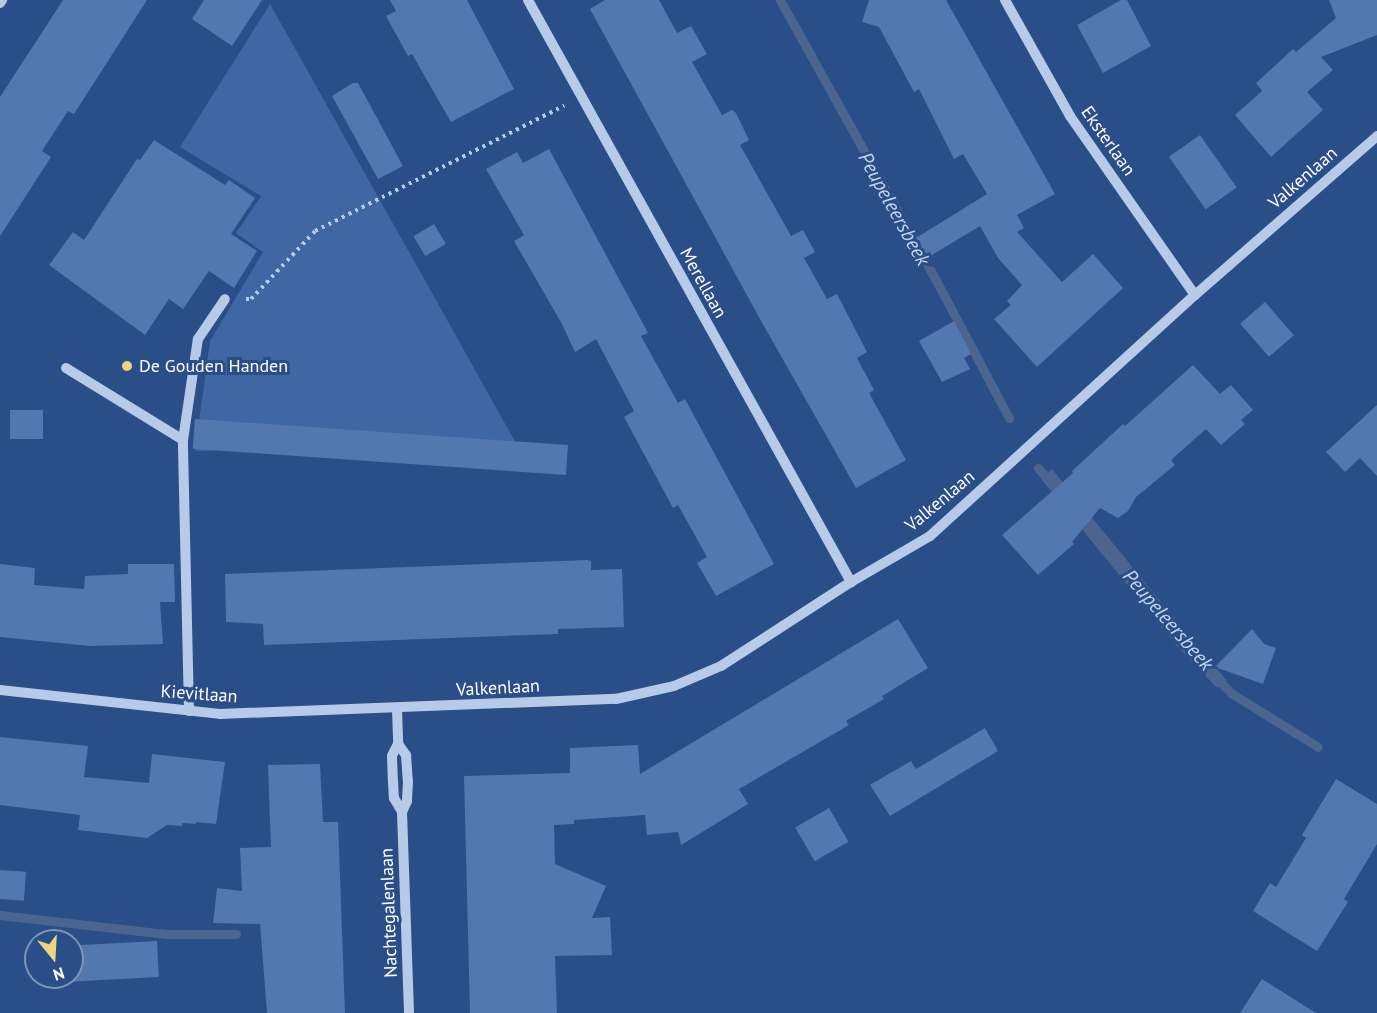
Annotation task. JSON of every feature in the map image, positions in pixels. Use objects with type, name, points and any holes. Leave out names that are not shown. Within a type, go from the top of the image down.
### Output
[{"type":"street","name":"Merellaan","points":[[528,0],[850,582]]},
{"type":"street","name":"Eksterlaan","points":[[1005,0],[1070,116],[1195,295]]},
{"type":"street","name":"Valkenlaan","points":[[397,709],[616,699],[674,686],[721,666],[850,582],[930,536],[1195,295],[1377,136]]},
{"type":"street","points":[[189,711],[183,441],[198,339],[225,298]]},
{"type":"street","points":[[66,368],[183,441]]},
{"type":"street","name":"Kievitlaan","points":[[0,690],[220,714],[397,709]]},
{"type":"street","name":"Nachtegalenlaan","points":[[397,709],[398,744],[392,756],[394,798],[402,812],[409,1013]]},
{"type":"path","points":[[225,298],[251,299],[315,231],[580,97]]},
{"type":"shaded area","points":[[270,4],[516,443],[195,451],[210,341],[263,252],[236,233],[261,196],[180,147]]},
{"type":"water","points":[[1052,469],[1227,681],[1217,688],[1178,647],[1041,479]]},
{"type":"building","points":[[63,0],[147,0],[74,114],[68,111],[42,151],[51,157],[0,236],[0,97]]},
{"type":"building","points":[[204,0],[262,0],[232,46],[192,19]]},
{"type":"building","points":[[390,0],[467,0],[514,89],[451,122],[412,54],[408,56],[386,16],[396,11]]},
{"type":"building","points":[[605,0],[659,0],[677,33],[691,26],[707,54],[692,62],[722,115],[732,110],[736,113],[749,140],[740,145],[791,236],[803,230],[815,252],[804,258],[827,299],[837,294],[867,352],[857,358],[874,390],[869,393],[906,460],[856,488],[765,328],[590,9]]},
{"type":"building","points":[[869,0],[946,0],[1055,194],[1017,215],[1024,228],[1017,232],[1062,282],[1093,254],[1123,288],[1037,367],[994,319],[1011,305],[1007,301],[1022,285],[998,258],[980,226],[927,258],[916,238],[987,194],[963,154],[954,159],[919,89],[914,92],[879,27],[862,22]]},
{"type":"building","points":[[1121,0],[1127,0],[1151,46],[1103,73],[1077,25]]},
{"type":"building","points":[[1329,0],[1377,0],[1377,35],[1321,57],[1333,70],[1307,92],[1323,110],[1271,157],[1235,115],[1262,91],[1256,83],[1293,49],[1296,52],[1336,18]]},
{"type":"building","points":[[353,83],[358,83],[403,166],[378,179],[332,96]]},
{"type":"building","points":[[1200,135],[1237,187],[1206,209],[1169,157]]},
{"type":"building","points":[[154,140],[225,185],[229,180],[255,198],[231,234],[257,251],[234,288],[209,271],[183,309],[169,299],[145,335],[49,265],[73,232],[84,240],[137,159],[140,160]]},
{"type":"building","points":[[549,149],[648,333],[641,336],[678,403],[685,399],[774,564],[716,596],[697,563],[707,557],[678,505],[673,508],[624,417],[634,411],[596,339],[575,352],[562,324],[514,241],[524,235],[486,169],[517,152],[523,163]]},
{"type":"building","points":[[434,224],[446,244],[425,256],[413,236]]},
{"type":"building","points":[[1265,302],[1294,335],[1269,357],[1240,324]]},
{"type":"building","points":[[954,321],[971,354],[964,358],[970,369],[942,382],[919,341]]},
{"type":"building","points":[[1193,365],[1220,394],[1231,385],[1253,410],[1241,420],[1245,424],[1221,445],[1206,429],[1171,460],[1175,465],[1136,497],[1128,511],[1118,518],[1100,508],[1072,542],[1074,544],[1038,575],[1002,535],[1073,473],[1072,471],[1123,424],[1125,426]]},
{"type":"building","points":[[1377,405],[1377,476],[1360,458],[1345,472],[1326,452]]},
{"type":"building","points":[[10,410],[43,410],[43,439],[10,439]]},
{"type":"building","points":[[195,419],[568,445],[566,475],[193,449]]},
{"type":"building","points":[[591,561],[591,570],[622,569],[624,627],[558,629],[558,634],[264,645],[263,624],[226,622],[225,574]]},
{"type":"building","points":[[0,564],[35,568],[34,585],[84,589],[85,576],[128,574],[128,564],[174,564],[175,602],[160,602],[163,644],[90,646],[0,637]]},
{"type":"building","points":[[898,619],[928,668],[882,696],[884,699],[846,721],[849,725],[739,789],[748,804],[681,845],[678,832],[647,835],[645,815],[574,820],[574,824],[554,825],[555,864],[606,886],[592,918],[610,917],[612,955],[555,956],[557,1013],[470,1013],[464,776],[570,773],[570,748],[638,745],[640,774]]},
{"type":"building","points":[[1252,629],[1264,644],[1276,648],[1263,684],[1215,667]]},
{"type":"building","points":[[985,728],[998,751],[890,816],[870,785],[911,761],[916,769]]},
{"type":"building","points":[[0,737],[88,746],[84,777],[149,783],[152,754],[225,762],[216,824],[196,822],[196,824],[182,823],[182,826],[167,825],[147,838],[78,830],[80,815],[0,805]]},
{"type":"building","points":[[320,764],[323,822],[338,822],[345,1013],[267,1013],[260,924],[213,923],[217,888],[242,891],[240,848],[271,847],[268,765]]},
{"type":"building","points":[[1336,779],[1377,804],[1377,844],[1344,899],[1348,902],[1317,951],[1253,911],[1270,883],[1276,887],[1306,838],[1302,835]]},
{"type":"building","points":[[829,808],[848,842],[815,861],[795,828]]},
{"type":"building","points":[[0,870],[26,872],[24,901],[0,899]]},
{"type":"building","points":[[157,941],[159,977],[84,981],[84,945]]},
{"type":"building","points":[[1262,979],[1316,1013],[1240,1013]]},
{"type":"waterway","name":"Peupeleersbeek","points":[[780,0],[938,284],[1009,418]]},
{"type":"waterway","name":"Peupeleersbeek","points":[[1038,468],[1053,485]]},
{"type":"waterway","name":"Peupeleersbeek","points":[[1215,676],[1231,693],[1318,747]]},
{"type":"waterway","points":[[0,915],[166,934],[236,934]]},
{"type":"place","name":"De Gouden Handen","points":[[127,366]]}]
